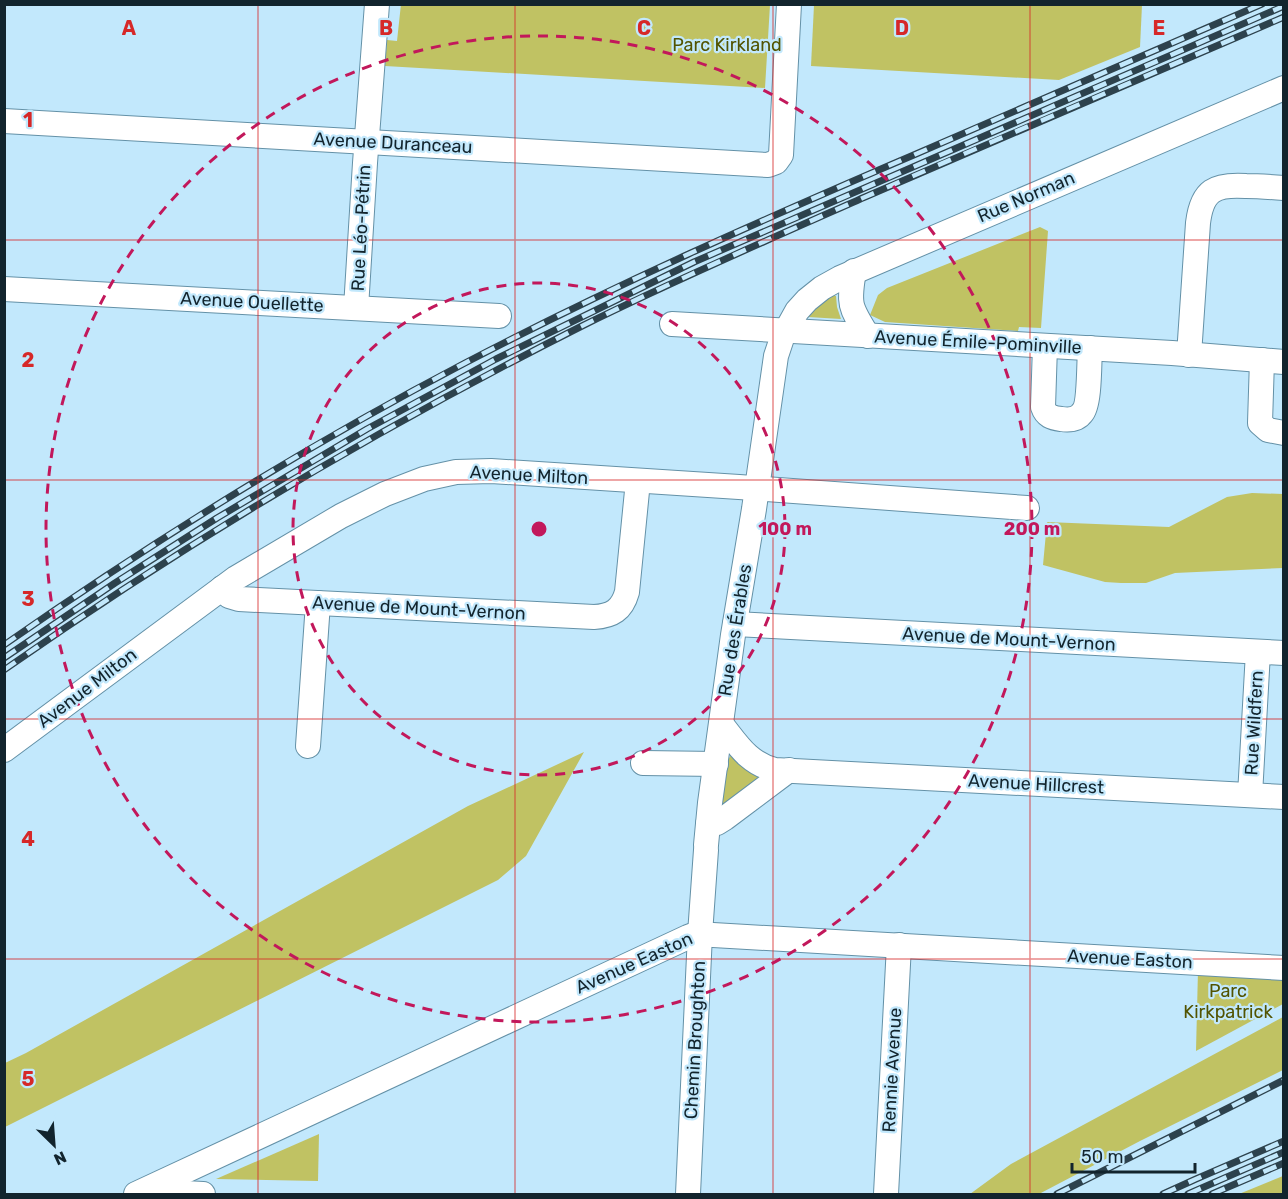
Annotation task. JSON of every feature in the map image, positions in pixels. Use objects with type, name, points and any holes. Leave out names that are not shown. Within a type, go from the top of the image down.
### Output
[{"type":"street","name":"Rue Léo-Pétrin","points":[[356,308],[377,4]]},
{"type":"street","name":"Avenue Duranceau","points":[[4,121],[772,164],[779,159],[782,143],[789,4]]},
{"type":"street","name":"Rue Norman","points":[[785,331],[797,311],[814,294],[830,283],[1284,87]]},
{"type":"street","points":[[1189,355],[1198,223],[1205,199],[1213,190],[1225,185],[1284,188]]},
{"type":"street","points":[[854,272],[851,304],[868,336]]},
{"type":"street","name":"Avenue Ouellette","points":[[4,289],[499,316]]},
{"type":"street","name":"Avenue Émile-Pominville","points":[[672,324],[1273,361]]},
{"type":"street","name":"Rue des Érables","points":[[707,840],[735,624],[774,362],[785,331]]},
{"type":"street","points":[[1045,346],[1044,411],[1052,418],[1065,419],[1081,415],[1085,408],[1090,348]]},
{"type":"street","points":[[1273,361],[1260,423],[1268,430],[1284,433]]},
{"type":"street","name":"Avenue Milton","points":[[4,750],[236,578],[355,508],[424,479],[456,472],[479,471],[1027,508]]},
{"type":"street","name":"Avenue de Mount-Vernon","points":[[222,588],[229,596],[239,599],[594,617],[608,615],[618,610],[627,592],[638,481]]},
{"type":"street","points":[[308,746],[318,603]]},
{"type":"street","name":"Avenue de Mount-Vernon","points":[[735,624],[1284,653]]},
{"type":"street","name":"Rue Wildfern","points":[[1250,795],[1258,652]]},
{"type":"street","name":"Avenue Hillcrest","points":[[722,725],[741,749],[757,764],[774,770],[1284,797]]},
{"type":"street","points":[[643,763],[716,764]]},
{"type":"street","points":[[707,840],[717,823],[789,770]]},
{"type":"street","name":"Chemin Broughton","points":[[688,1194],[700,934],[707,840]]},
{"type":"street","name":"Avenue Easton","points":[[139,1193],[693,935],[1284,968]]},
{"type":"street","name":"Rennie Avenue","points":[[886,1194],[899,945]]},
{"type":"street","points":[[139,1193],[203,1194]]},
{"type":"green space","name":"Parc Kirkland","points":[[401,4],[770,5],[765,88],[385,66],[387,40],[397,41]]},
{"type":"green space","name":"Parc Kirkland","points":[[814,5],[1142,5],[1140,47],[1059,80],[811,66]]},
{"type":"green space","points":[[1040,227],[1048,231],[1041,328],[1019,327],[1018,331],[885,322],[870,315],[878,295],[887,288]]},
{"type":"green space","points":[[833,295],[836,296],[841,319],[808,317],[816,308]]},
{"type":"green space","points":[[1252,493],[1283,494],[1283,568],[1175,573],[1146,583],[1121,583],[1105,582],[1043,565],[1047,522],[1169,527],[1227,497]]},
{"type":"green space","points":[[584,752],[526,856],[498,880],[5,1127],[5,1063],[468,806]]},
{"type":"green space","points":[[731,755],[762,779],[722,808],[718,807]]},
{"type":"green space","name":"Parc Kirkpatrick","points":[[1198,970],[1275,976],[1283,981],[1283,1004],[1196,1051]]},
{"type":"green space","points":[[1283,1017],[1283,1070],[1039,1194],[970,1194],[1011,1164]]},
{"type":"green space","points":[[319,1134],[318,1181],[216,1179]]},
{"type":"green space","points":[[1283,1176],[1283,1194],[1239,1194]]},
{"type":"railway","points":[[4,645],[116,569],[230,496],[465,363],[632,280],[745,228],[1262,4]]},
{"type":"railway","points":[[4,658],[217,518],[367,429],[496,359],[694,262],[1284,6]]},
{"type":"railway","points":[[4,670],[73,622],[215,531],[359,445],[507,364],[687,276],[1284,17]]},
{"type":"railway","points":[[1057,1194],[1284,1080]]},
{"type":"railway","points":[[1163,1194],[1284,1141]]},
{"type":"railway","points":[[1188,1194],[1284,1152]]},
{"type":"railway","points":[[1212,1194],[1284,1163]]}]
